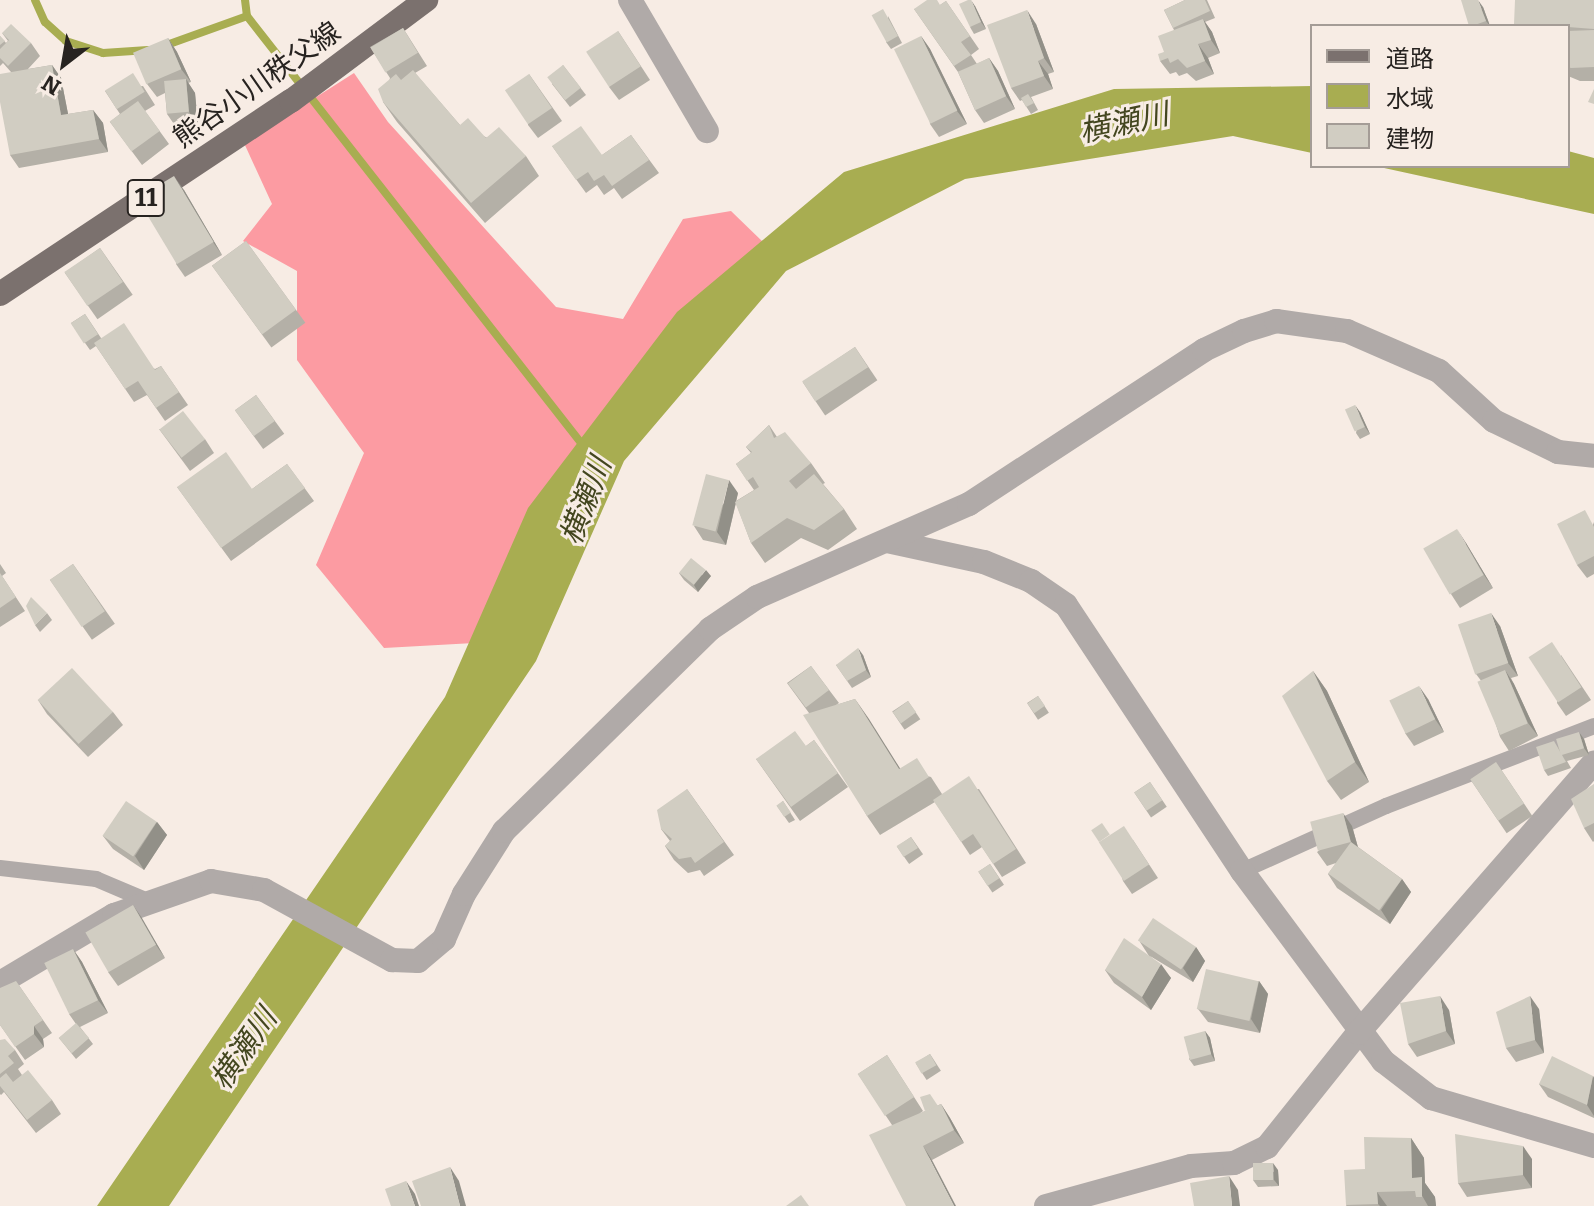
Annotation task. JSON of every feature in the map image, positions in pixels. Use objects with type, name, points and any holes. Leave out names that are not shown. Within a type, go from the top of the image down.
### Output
[{"type":"main road","name":"熊谷小川秩父線","points":[[0,294],[291,101],[426,0]]},
{"type":"street","points":[[630,0],[707,131]]},
{"type":"street","points":[[0,983],[114,915],[211,881],[264,890],[392,960],[418,961],[429,955],[444,939],[464,894],[504,831],[710,629],[757,597],[969,504],[1204,350],[1276,321],[1347,331],[1404,353],[1439,371],[1494,421],[1558,452],[1594,456]]},
{"type":"street","points":[[887,541],[984,562],[1031,581],[1066,605],[1242,871],[1358,1033],[1383,1061],[1431,1098],[1594,1146]]},
{"type":"street","points":[[1046,1206],[1191,1166],[1234,1163],[1267,1147],[1358,1033],[1594,762]]},
{"type":"lane","points":[[1242,871],[1386,806],[1594,726]]},
{"type":"lane","points":[[0,868],[96,879],[148,901]]},
{"type":"shaded area","points":[[354,73],[388,122],[556,307],[623,319],[683,219],[731,211],[764,243],[474,643],[384,648],[316,565],[364,453],[297,360],[297,271],[243,241],[272,204],[244,143]]},
{"type":"water","name":"横瀬川","points":[[1310,86],[1310,153],[1233,136],[965,179],[786,271],[624,461],[536,661],[169,1206],[97,1206],[445,697],[528,508],[677,312],[844,172],[1114,89]]},
{"type":"water","points":[[1570,152],[1594,158],[1594,214],[1384,168],[1570,168]]},
{"type":"building","points":[[927,0],[937,0],[940,5],[946,1],[970,36],[961,42],[971,55],[954,66],[914,9]]},
{"type":"building","points":[[971,0],[981,22],[970,27],[959,4]]},
{"type":"building","points":[[1185,0],[1205,0],[1210,11],[1173,28],[1164,10]]},
{"type":"building","points":[[1461,0],[1478,0],[1486,21],[1468,24]]},
{"type":"building","points":[[1515,0],[1594,0],[1594,29],[1570,27],[1570,24],[1514,24]]},
{"type":"building","points":[[883,9],[898,36],[887,42],[872,15]]},
{"type":"building","points":[[1027,10],[1044,58],[1038,61],[1044,76],[1011,88],[987,25]]},
{"type":"building","points":[[1203,19],[1211,40],[1198,44],[1205,61],[1187,68],[1178,59],[1170,63],[1168,58],[1160,61],[1158,54],[1164,52],[1158,36]]},
{"type":"building","points":[[11,24],[31,43],[8,66],[0,58],[0,49],[9,40],[2,33]]},
{"type":"building","points":[[403,28],[418,53],[385,72],[370,48]]},
{"type":"building","points":[[1594,30],[1594,67],[1570,68],[1570,31]]},
{"type":"building","points":[[618,31],[641,66],[609,87],[586,52]]},
{"type":"building","points":[[921,36],[957,111],[930,124],[894,49]]},
{"type":"building","points":[[168,38],[181,69],[146,84],[133,53]]},
{"type":"building","points":[[989,58],[1006,96],[975,110],[958,72]]},
{"type":"building","points":[[52,65],[61,115],[93,110],[99,139],[10,155],[0,102],[0,74]]},
{"type":"building","points":[[563,65],[581,88],[565,100],[547,77]]},
{"type":"building","points":[[413,70],[460,125],[468,118],[486,138],[499,127],[526,156],[471,203],[383,102],[378,89],[396,74],[401,80]]},
{"type":"building","points":[[133,73],[145,92],[117,109],[105,90]]},
{"type":"building","points":[[529,74],[552,108],[528,124],[505,90]]},
{"type":"building","points":[[186,79],[189,112],[167,114],[164,81]]},
{"type":"building","points":[[1594,89],[1594,104],[1588,102]]},
{"type":"building","points":[[1028,94],[1034,103],[1026,107],[1021,98]]},
{"type":"building","points":[[138,101],[160,131],[131,152],[110,122]]},
{"type":"building","points":[[581,126],[602,155],[631,135],[649,160],[612,186],[604,175],[594,181],[588,172],[576,180],[552,146]]},
{"type":"building","points":[[174,176],[214,242],[177,264],[137,198]]},
{"type":"building","points":[[246,241],[296,310],[262,334],[212,266]]},
{"type":"building","points":[[100,248],[123,282],[87,306],[64,272]]},
{"type":"building","points":[[85,314],[98,334],[84,343],[71,323]]},
{"type":"building","points":[[124,323],[155,370],[161,366],[179,392],[156,408],[138,381],[125,389],[94,343]]},
{"type":"building","points":[[855,347],[868,367],[815,401],[802,381]]},
{"type":"building","points":[[256,395],[275,421],[254,436],[235,410]]},
{"type":"building","points":[[1355,405],[1365,427],[1355,431],[1345,409]]},
{"type":"building","points":[[183,411],[205,439],[182,458],[159,429]]},
{"type":"building","points":[[769,425],[774,438],[785,432],[811,463],[789,481],[796,489],[814,474],[844,509],[814,530],[787,518],[751,543],[735,502],[759,487],[753,477],[747,481],[736,464],[752,452],[746,447]]},
{"type":"building","points":[[226,452],[252,489],[287,464],[305,488],[221,548],[177,487]]},
{"type":"building","points":[[706,474],[729,480],[715,531],[692,525]]},
{"type":"building","points":[[1585,510],[1594,527],[1594,556],[1577,565],[1557,524]]},
{"type":"building","points":[[1457,529],[1484,575],[1450,594],[1423,548]]},
{"type":"building","points":[[691,558],[706,570],[694,585],[679,573]]},
{"type":"building","points":[[73,564],[105,611],[82,627],[50,580]]},
{"type":"building","points":[[0,573],[16,597],[0,608]]},
{"type":"building","points":[[31,597],[47,613],[35,625],[26,606]]},
{"type":"building","points":[[1491,613],[1508,663],[1475,675],[1458,624]]},
{"type":"building","points":[[1552,642],[1581,687],[1558,703],[1529,657]]},
{"type":"building","points":[[858,648],[866,670],[847,681],[836,665]]},
{"type":"building","points":[[811,666],[829,690],[806,707],[788,683]]},
{"type":"building","points":[[72,668],[113,712],[79,744],[38,700]]},
{"type":"building","points":[[1505,670],[1528,723],[1500,735],[1477,682]]},
{"type":"building","points":[[1313,671],[1355,762],[1327,781],[1282,696]]},
{"type":"building","points":[[1419,686],[1435,719],[1406,734],[1389,700]]},
{"type":"building","points":[[1038,696],[1045,706],[1034,713],[1027,703]]},
{"type":"building","points":[[855,699],[899,769],[917,758],[929,777],[867,816],[803,715]]},
{"type":"building","points":[[908,701],[916,712],[901,723],[893,712]]},
{"type":"building","points":[[795,731],[806,746],[814,740],[838,773],[791,807],[756,759]]},
{"type":"building","points":[[1579,732],[1584,748],[1561,755],[1556,739]]},
{"type":"building","points":[[1554,741],[1566,762],[1544,770],[1536,747]]},
{"type":"building","points":[[1496,762],[1524,803],[1498,821],[1470,779]]},
{"type":"building","points":[[969,776],[1016,849],[993,864],[973,834],[961,842],[933,800]]},
{"type":"building","points":[[1150,782],[1162,800],[1147,811],[1134,793]]},
{"type":"building","points":[[1594,784],[1594,823],[1584,828],[1571,799]]},
{"type":"building","points":[[687,789],[724,842],[695,863],[691,857],[679,859],[665,846],[672,839],[661,829],[657,810]]},
{"type":"building","points":[[126,801],[157,822],[133,857],[103,836]]},
{"type":"building","points":[[783,801],[791,813],[784,817],[776,805]]},
{"type":"building","points":[[1343,813],[1351,842],[1318,851],[1310,822]]},
{"type":"building","points":[[1102,823],[1110,835],[1099,842],[1091,830]]},
{"type":"building","points":[[1124,826],[1149,865],[1124,881],[1099,842]]},
{"type":"building","points":[[911,837],[918,848],[903,857],[897,846]]},
{"type":"building","points":[[1351,842],[1402,879],[1379,911],[1328,874]]},
{"type":"building","points":[[990,864],[999,878],[988,886],[978,872]]},
{"type":"building","points":[[133,905],[156,945],[108,972],[85,932]]},
{"type":"building","points":[[1153,918],[1196,947],[1181,969],[1138,940]]},
{"type":"building","points":[[1124,938],[1161,964],[1142,997],[1105,970]]},
{"type":"building","points":[[73,949],[98,1000],[69,1014],[44,963]]},
{"type":"building","points":[[1206,969],[1259,981],[1249,1021],[1197,1009]]},
{"type":"building","points":[[16,981],[43,1020],[34,1026],[34,1034],[15,1047],[0,1025],[0,988]]},
{"type":"building","points":[[1440,996],[1446,1031],[1408,1044],[1400,1003]]},
{"type":"building","points":[[1530,996],[1535,1040],[1506,1048],[1496,1012]]},
{"type":"building","points":[[76,1023],[89,1038],[72,1053],[59,1038]]},
{"type":"building","points":[[1205,1031],[1211,1054],[1190,1060],[1184,1037]]},
{"type":"building","points":[[5,1039],[15,1050],[8,1056],[14,1063],[0,1074],[0,1040]]},
{"type":"building","points":[[930,1054],[936,1065],[921,1074],[915,1062]]},
{"type":"building","points":[[887,1055],[914,1097],[885,1116],[858,1074]]},
{"type":"building","points":[[1552,1056],[1593,1076],[1587,1105],[1539,1084]]},
{"type":"building","points":[[28,1070],[52,1100],[27,1120],[0,1086],[0,1078],[6,1073],[13,1082]]},
{"type":"building","points":[[930,1094],[938,1106],[925,1111],[920,1097]]},
{"type":"building","points":[[941,1104],[954,1130],[923,1146],[954,1206],[906,1206],[869,1135]]},
{"type":"building","points":[[1455,1134],[1523,1146],[1523,1175],[1458,1183]]},
{"type":"building","points":[[1364,1137],[1411,1138],[1412,1178],[1422,1177],[1422,1197],[1416,1197],[1415,1191],[1377,1192],[1378,1204],[1346,1205],[1344,1170],[1365,1169]]},
{"type":"building","points":[[1253,1163],[1273,1163],[1273,1180],[1253,1180]]},
{"type":"building","points":[[450,1167],[460,1206],[421,1206],[412,1181]]},
{"type":"building","points":[[1229,1176],[1232,1206],[1194,1206],[1190,1183]]},
{"type":"building","points":[[406,1181],[415,1206],[391,1206],[385,1189]]},
{"type":"building","points":[[801,1195],[809,1206],[786,1206]]},
{"type":"waterway","points":[[35,0],[45,22],[66,41],[103,53],[148,50]]},
{"type":"waterway","name":"横瀬川","points":[[245,0],[247,16],[585,448]]},
{"type":"waterway","points":[[161,47],[247,16]]}]
